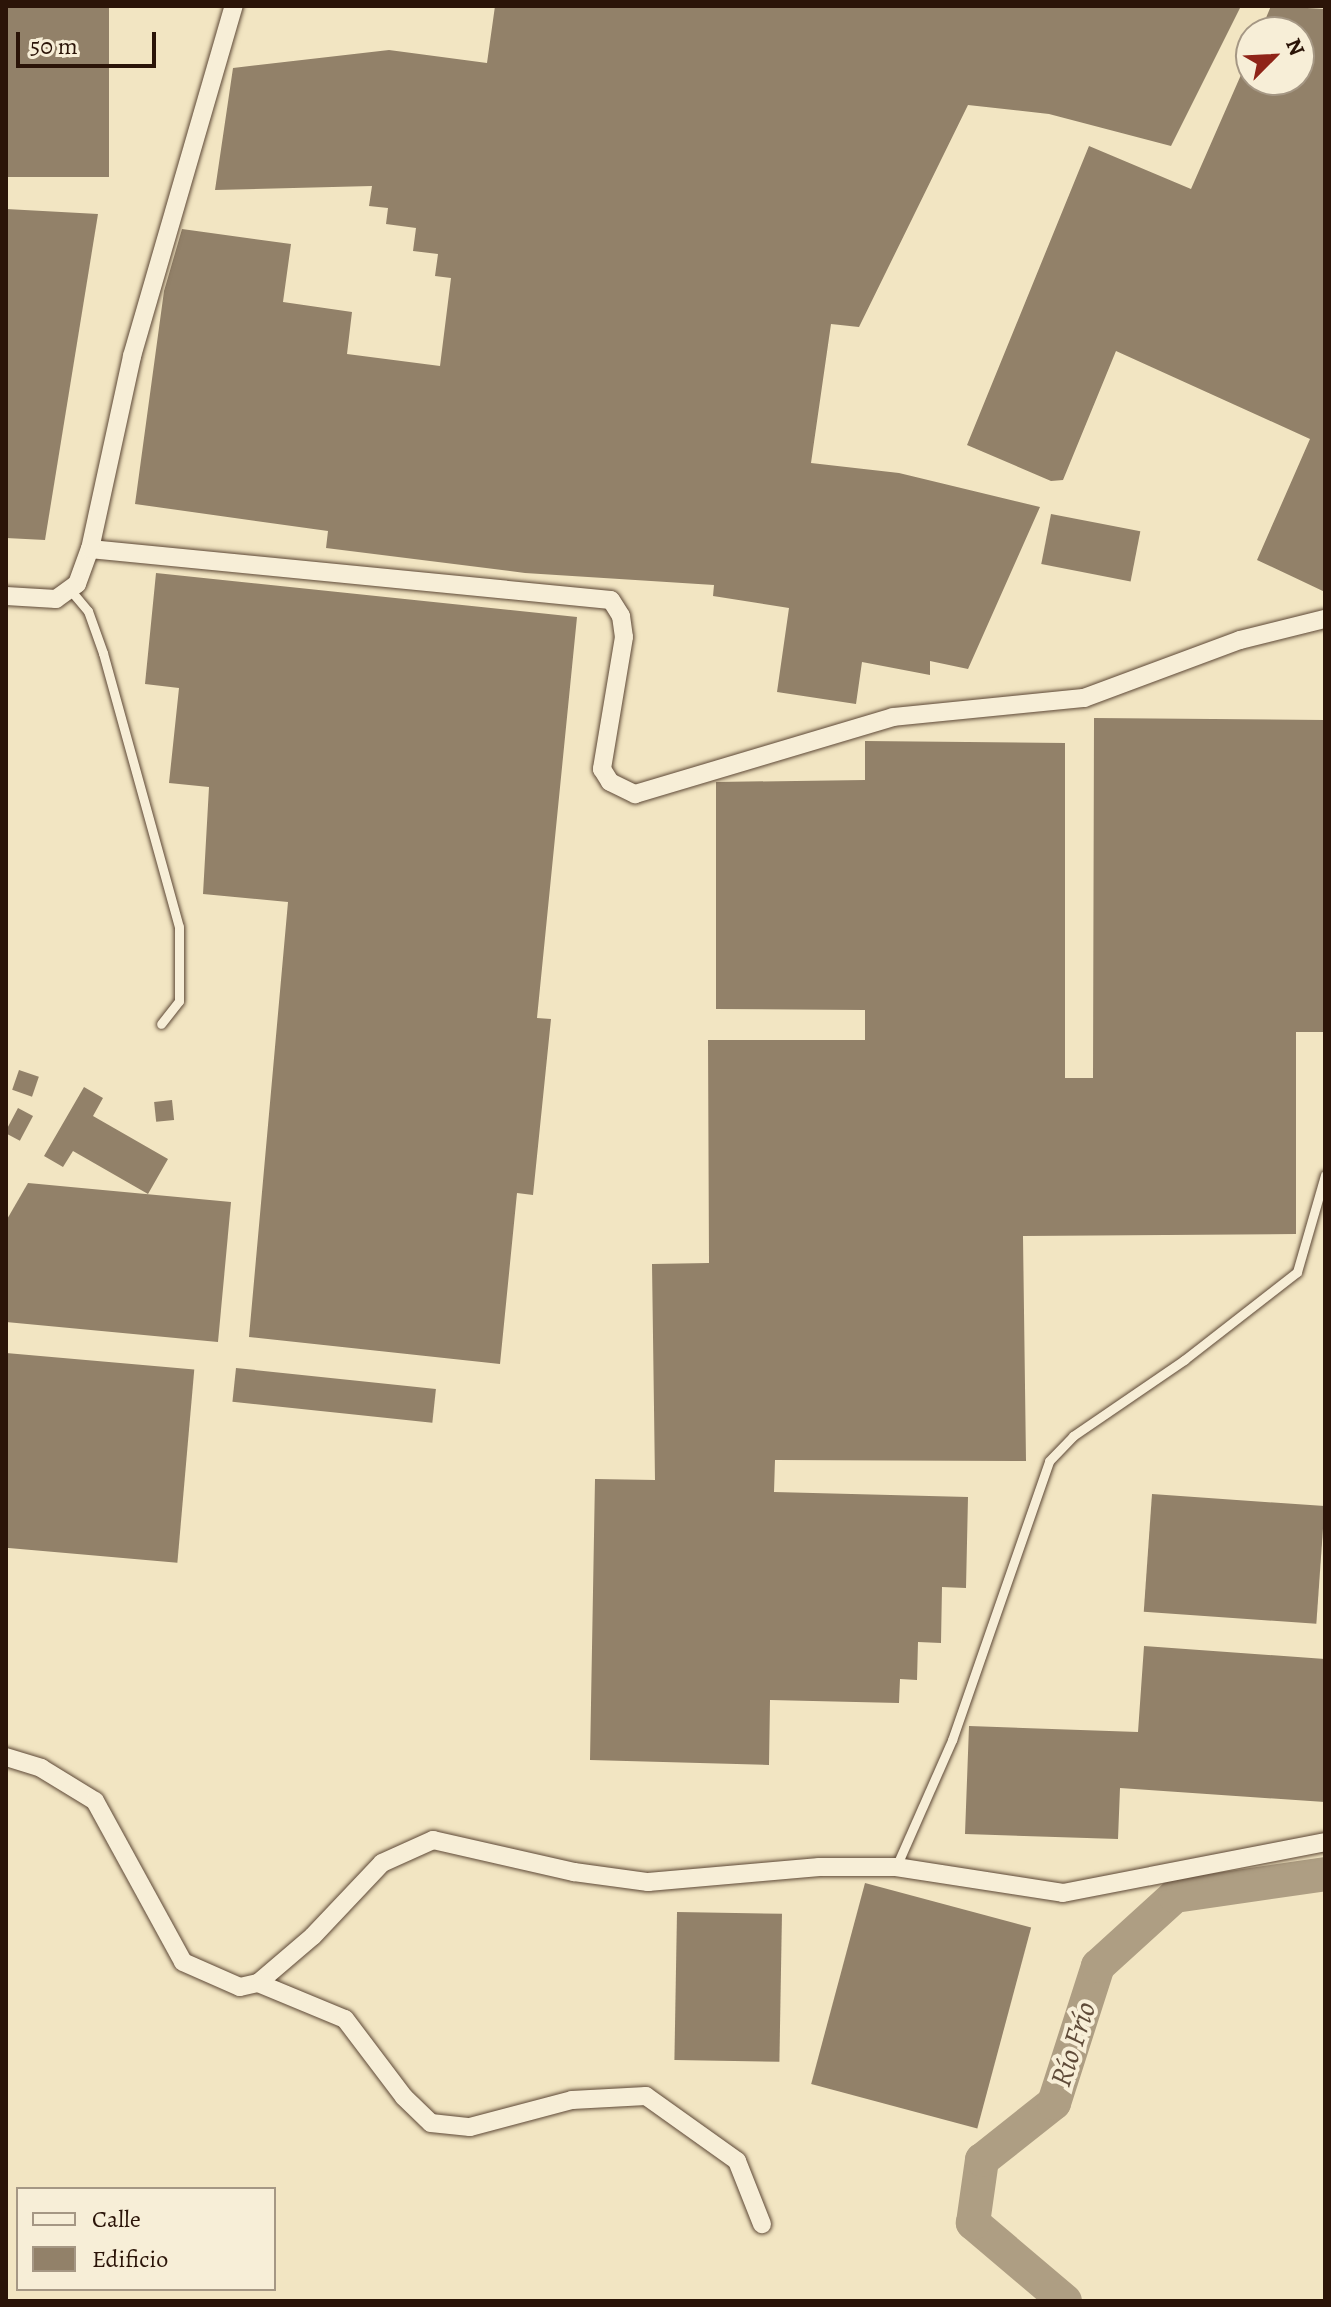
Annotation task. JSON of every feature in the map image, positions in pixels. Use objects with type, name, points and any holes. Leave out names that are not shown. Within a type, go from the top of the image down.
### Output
[{"type":"street","points":[[6,596],[56,599],[72,592],[90,549],[132,356],[234,6]]},
{"type":"street","points":[[90,549],[611,600],[621,616],[624,637],[602,769],[610,782],[635,794],[893,717],[1084,698],[1240,640],[1325,619]]},
{"type":"street","points":[[6,1757],[41,1768],[95,1801],[183,1962],[227,1983],[258,1983],[345,2019],[404,2097],[431,2123],[470,2127],[572,2100],[646,2096],[737,2161],[762,2224]]},
{"type":"street","points":[[258,1983],[313,1936],[382,1863],[433,1840],[574,1872],[648,1882],[819,1867],[896,1867],[1063,1893],[1325,1842]]},
{"type":"lane","points":[[72,592],[88,611],[103,653],[179,927],[179,1001],[161,1024]]},
{"type":"lane","points":[[896,1867],[952,1740],[1049,1461],[1073,1436],[1184,1360],[1297,1272],[1325,1175]]},
{"type":"building","points":[[6,6],[109,6],[109,177],[6,177]]},
{"type":"building","points":[[495,6],[1241,6],[1171,146],[1049,114],[968,105],[859,327],[831,324],[811,463],[899,473],[1040,507],[968,669],[930,661],[930,675],[862,662],[856,704],[777,692],[789,608],[713,596],[714,585],[525,573],[326,548],[328,531],[135,504],[164,291],[182,229],[291,244],[283,302],[352,312],[347,354],[440,366],[451,278],[435,276],[438,254],[413,251],[416,228],[386,224],[388,208],[369,206],[372,186],[215,190],[233,68],[389,50],[487,63]]},
{"type":"building","points":[[1271,6],[1325,9],[1325,592],[1257,560],[1310,439],[1116,351],[1063,480],[1051,481],[967,445],[1089,146],[1191,189],[1235,89],[1235,96],[1315,96],[1315,16],[1267,16]]},
{"type":"building","points":[[6,209],[98,214],[45,540],[6,538]]},
{"type":"building","points":[[1051,514],[1140,531],[1131,581],[1041,564]]},
{"type":"building","points":[[156,573],[577,617],[537,1018],[551,1019],[533,1195],[517,1193],[500,1364],[249,1337],[288,902],[203,894],[209,787],[169,783],[179,688],[145,684]]},
{"type":"building","points":[[1094,718],[1325,720],[1325,1032],[1296,1032],[1296,1234],[1023,1236],[1026,1461],[775,1460],[774,1492],[968,1497],[966,1588],[942,1587],[941,1643],[918,1642],[917,1680],[900,1679],[899,1703],[770,1700],[769,1765],[590,1760],[595,1479],[655,1480],[652,1264],[709,1263],[708,1040],[865,1040],[865,1010],[716,1009],[716,782],[865,780],[865,741],[1065,743],[1065,1078],[1093,1078]]},
{"type":"building","points":[[19,1070],[39,1077],[32,1097],[12,1090]]},
{"type":"building","points":[[84,1087],[103,1098],[93,1116],[168,1159],[148,1194],[73,1151],[63,1167],[44,1156]]},
{"type":"building","points":[[172,1100],[174,1120],[156,1122],[154,1102]]},
{"type":"building","points":[[18,1108],[33,1116],[20,1141],[6,1133]]},
{"type":"building","points":[[28,1183],[231,1202],[218,1342],[6,1322],[6,1221]]},
{"type":"building","points":[[6,1353],[194,1369],[177,1563],[6,1548]]},
{"type":"building","points":[[236,1368],[436,1389],[432,1423],[232,1402]]},
{"type":"building","points":[[1152,1494],[1325,1506],[1316,1624],[1144,1612]]},
{"type":"building","points":[[1144,1646],[1325,1659],[1325,1802],[1120,1788],[1118,1839],[965,1834],[969,1726],[1138,1732]]},
{"type":"building","points":[[865,1883],[1031,1928],[977,2128],[811,2084]]},
{"type":"building","points":[[677,1912],[782,1914],[779,2062],[674,2060]]},
{"type":"waterway","name":"Río Frío","points":[[1065,2301],[973,2223],[982,2160],[1054,2103],[1098,1966],[1175,1896],[1325,1874]]}]
